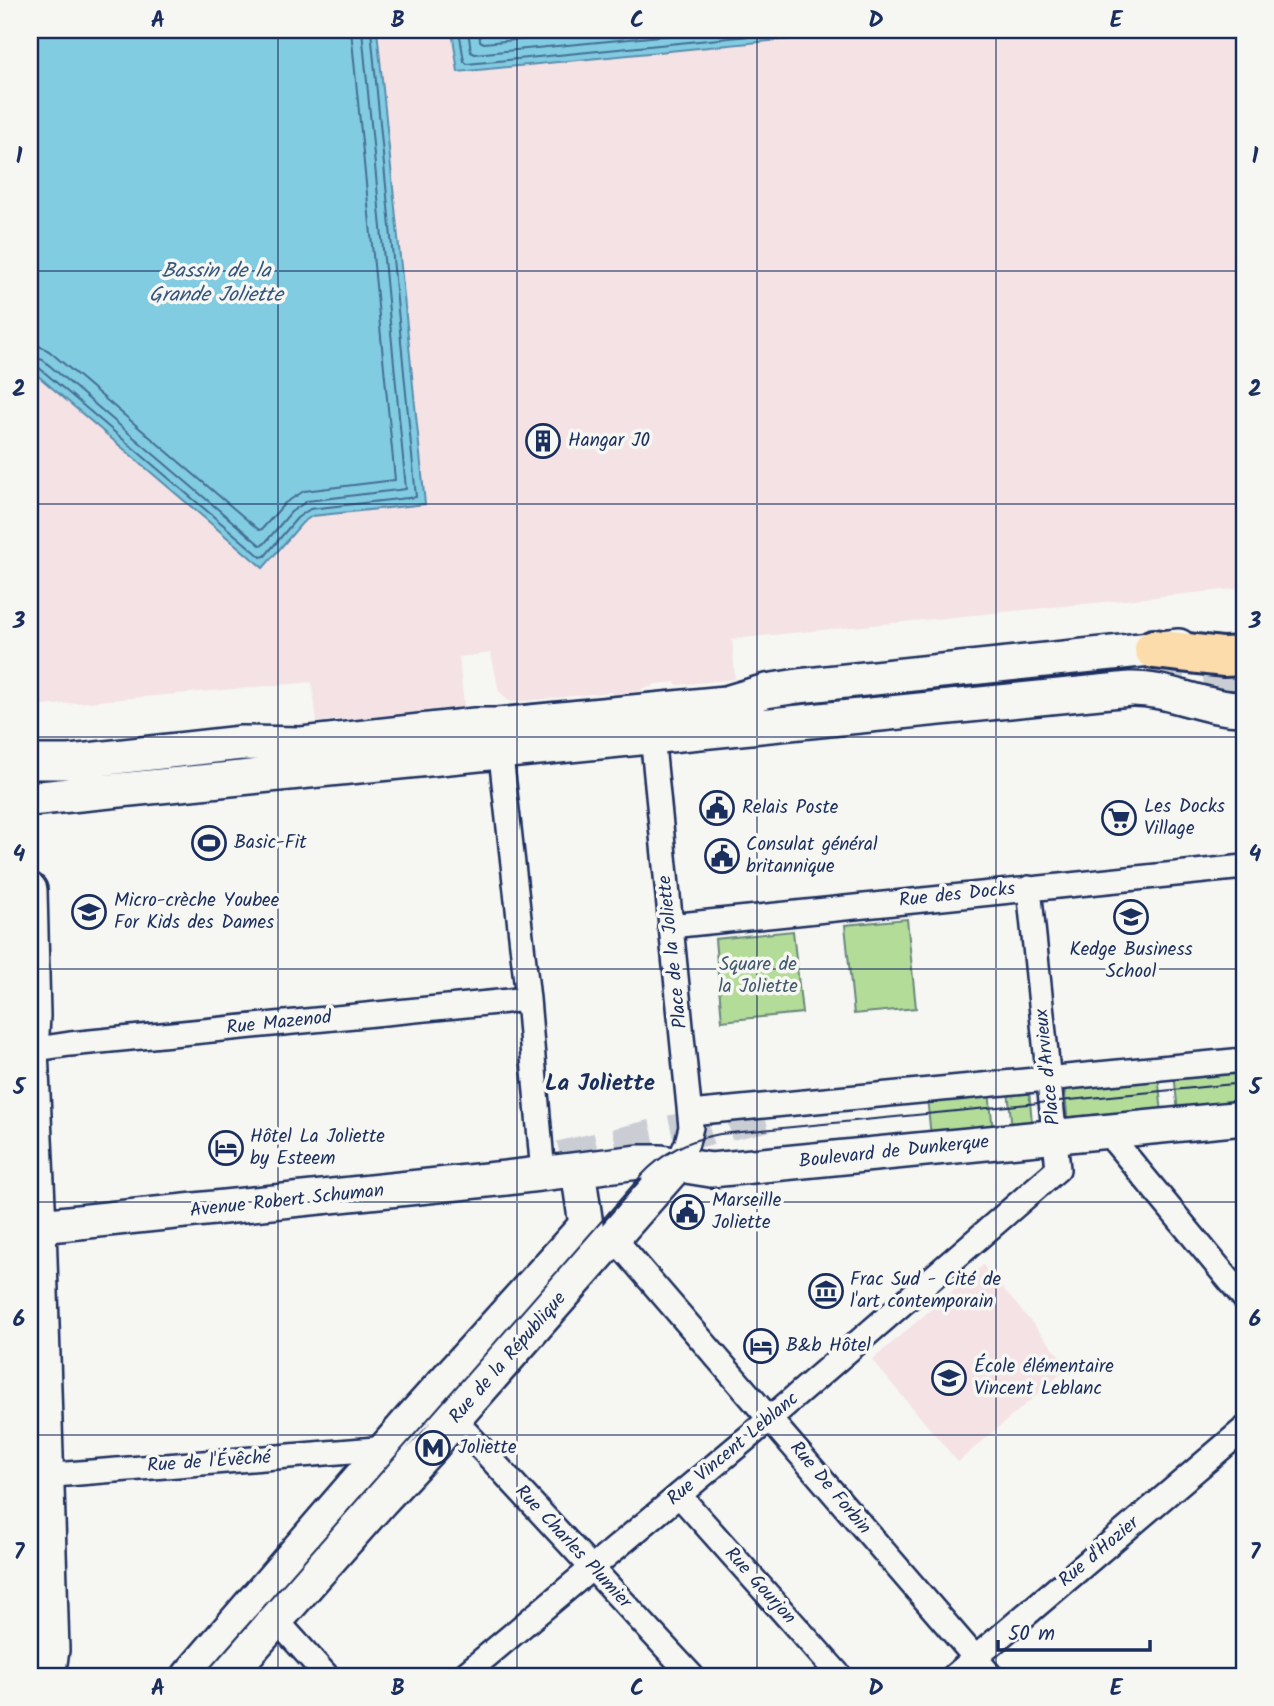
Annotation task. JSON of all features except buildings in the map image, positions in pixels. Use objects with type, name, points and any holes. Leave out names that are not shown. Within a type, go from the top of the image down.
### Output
[{"type":"highway","points":[[1154,649],[1223,657],[1244,681]]},
{"type":"street","points":[[651,724],[766,691],[798,686],[1244,638]]},
{"type":"street","points":[[30,799],[499,739],[651,724],[1129,689],[1147,689],[1208,705],[1244,681]]},
{"type":"street","name":"Place de la Joliette","points":[[651,724],[691,1127],[677,1165]]},
{"type":"street","points":[[30,762],[69,762],[241,743],[302,744],[475,725],[499,739]]},
{"type":"street","points":[[499,739],[528,999],[543,1174]]},
{"type":"street","name":"Rue des Docks","points":[[670,926],[1244,867]]},
{"type":"street","name":"Place d'Arvieux","points":[[1000,1219],[1058,1169],[1029,888]]},
{"type":"street","points":[[30,890],[38,1476],[53,1668]]},
{"type":"street","name":"Rue Mazenod","points":[[31,1050],[84,1042],[528,999]]},
{"type":"street","points":[[690,1113],[1244,1060]]},
{"type":"street","name":"Boulevard de Dunkerque","points":[[543,1174],[649,1162],[702,1169],[736,1168],[1244,1118]]},
{"type":"street","points":[[1105,1131],[1244,1298]]},
{"type":"street","name":"Rue de la République","points":[[227,1676],[677,1165]]},
{"type":"street","name":"Rue de la République","points":[[189,1676],[586,1225],[578,1170]]},
{"type":"street","name":"Avenue Robert Schuman","points":[[35,1227],[543,1174]]},
{"type":"street","name":"Rue Vincent Leblanc","points":[[463,1676],[769,1419],[1000,1219]]},
{"type":"street","name":"Rue De Forbin","points":[[613,1237],[991,1676]]},
{"type":"street","name":"Rue Charles Plumier","points":[[454,1419],[692,1676]]},
{"type":"street","name":"Rue d'Hozier","points":[[954,1676],[1244,1429]]},
{"type":"street","name":"Rue de l'Évêché","points":[[38,1476],[388,1448]]},
{"type":"street","name":"Rue Gourjon","points":[[679,1495],[840,1676]]},
{"type":"street","points":[[277,1621],[327,1676]]},
{"type":"shaded area","points":[[377,30],[452,30],[459,72],[881,30],[1244,30],[1244,588],[732,639],[735,679],[678,685],[674,682],[655,684],[642,688],[642,691],[613,694],[509,701],[499,691],[491,653],[459,657],[464,707],[317,722],[312,682],[30,707],[30,369],[263,568],[302,523],[312,516],[425,504]]},
{"type":"shaded area","name":"École élémentaire Vincent Leblanc","points":[[983,1265],[1069,1367],[958,1462],[872,1360]]},
{"type":"green space","points":[[907,919],[916,1008],[854,1014],[845,925]]},
{"type":"green space","name":"Square de la Joliette","points":[[793,931],[802,1013],[722,1021],[715,939]]},
{"type":"green space","points":[[1244,1066],[1244,1106],[1178,1113],[1174,1073]]},
{"type":"green space","points":[[1158,1074],[1162,1114],[1068,1124],[1064,1083]]},
{"type":"green space","points":[[1008,1090],[1029,1090],[1032,1123],[1012,1129]]},
{"type":"green space","points":[[989,1091],[993,1131],[931,1137],[927,1097]]},
{"type":"water","name":"Bassin de la Grande Joliette","points":[[30,30],[377,30],[425,504],[312,516],[302,523],[263,568],[30,369]]},
{"type":"water","points":[[452,30],[881,30],[458,72]]},
{"type":"tunnel","points":[[1147,690],[1243,680]]},
{"type":"tunnel","points":[[561,1160],[782,1109]]},
{"type":"tram line","points":[[203,1676],[641,1176],[658,1160],[677,1148],[720,1134],[1244,1083]]},
{"type":"place","name":"Hangar J0","points":[[543,441]]},
{"type":"place","name":"Relais Poste","points":[[717,808]]},
{"type":"place","name":"Les Docks Village","points":[[1119,818]]},
{"type":"place","name":"Basic-Fit","points":[[209,843]]},
{"type":"place","name":"Consulat général britannique","points":[[722,856]]},
{"type":"place","name":"Micro-crèche Youbee For Kids des Dames","points":[[89,912]]},
{"type":"place","name":"Kedge Business School","points":[[1131,917]]},
{"type":"place","name":"Hôtel La Joliette by Esteem","points":[[226,1148]]},
{"type":"place","name":"Marseille Joliette","points":[[687,1212]]},
{"type":"place","name":"Frac Sud - Cité de l'art contemporain","points":[[826,1291]]},
{"type":"place","name":"B&b Hôtel","points":[[761,1346]]},
{"type":"place","name":"École élémentaire Vincent Leblanc","points":[[949,1378]]},
{"type":"place","name":"Joliette","points":[[433,1448]]},
{"type":"district","name":"La Joliette","points":[[600,1084]]}]
